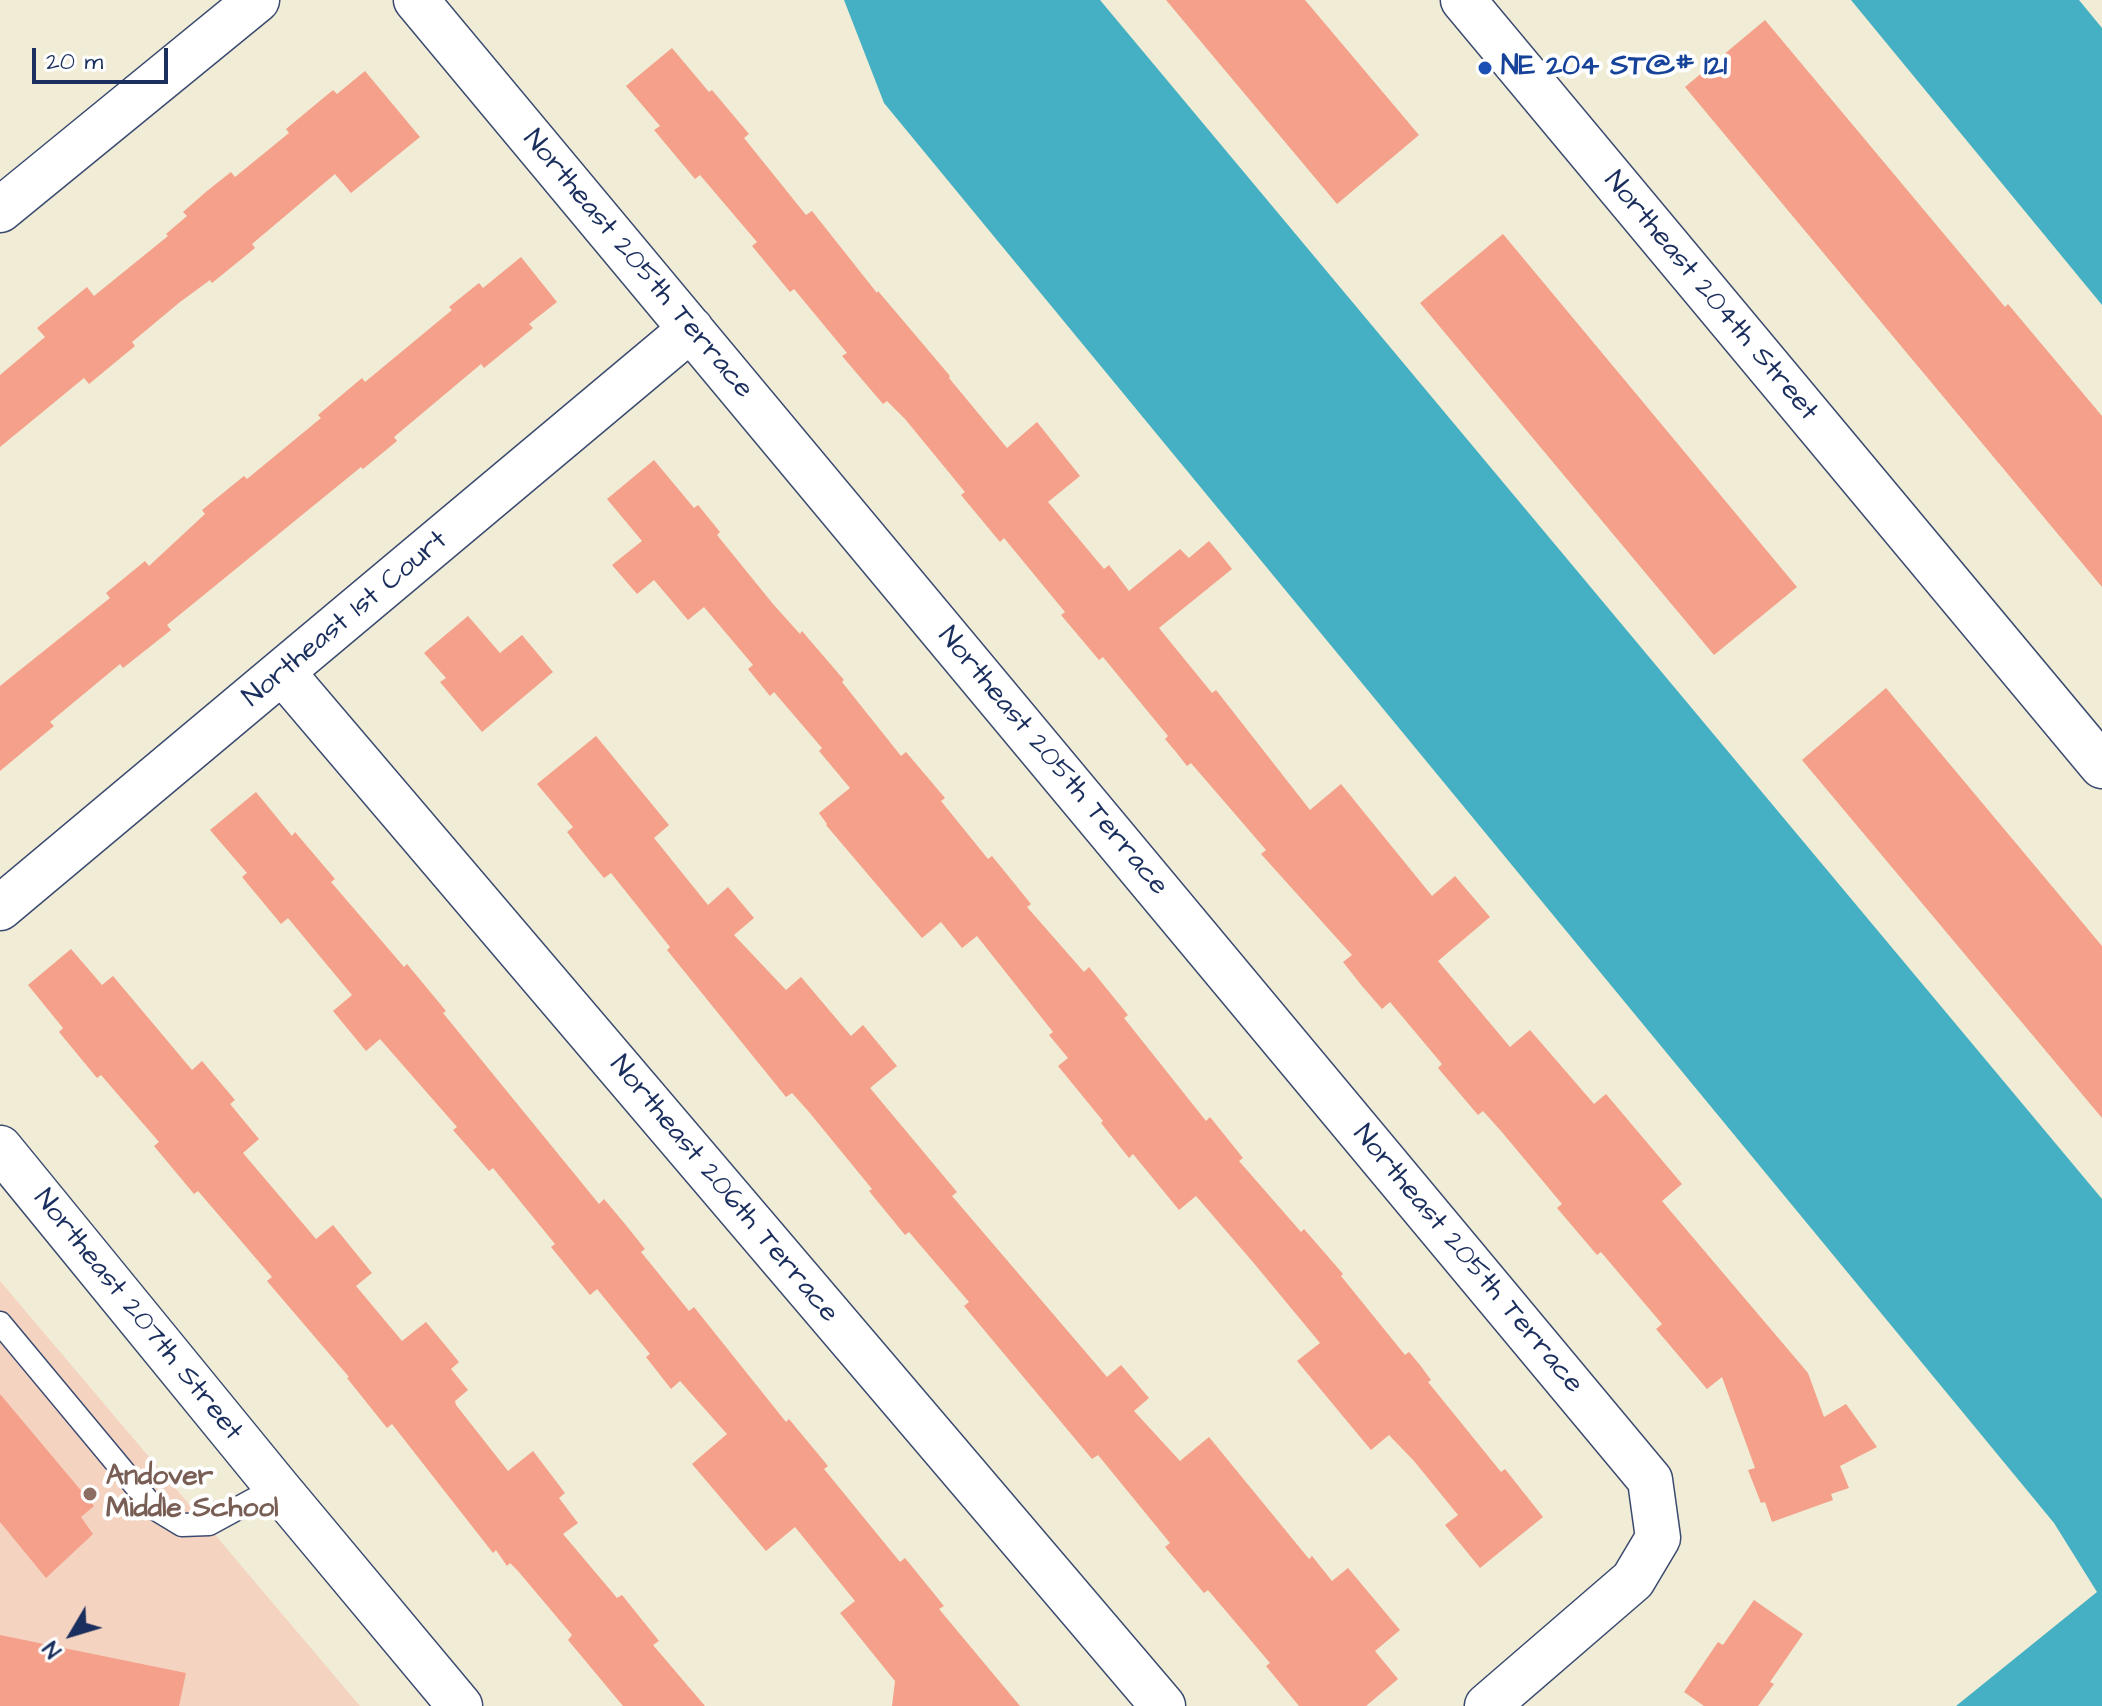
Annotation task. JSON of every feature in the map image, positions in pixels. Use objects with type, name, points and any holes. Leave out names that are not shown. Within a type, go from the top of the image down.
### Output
[{"type":"street","points":[[0,210],[257,0]]},
{"type":"street","name":"Northeast 205th Terrace","points":[[416,0],[1650,1480],[1658,1538],[1633,1580],[1487,1706]]},
{"type":"street","name":"Northeast 204th Street","points":[[1463,0],[2102,766]]},
{"type":"street","name":"Northeast 1st Court","points":[[0,908],[691,329]]},
{"type":"street","name":"Northeast 206th Terrace","points":[[283,673],[1163,1706]]},
{"type":"street","name":"Northeast 207th Street","points":[[0,1148],[460,1706]]},
{"type":"lane","points":[[0,1323],[154,1508],[182,1525],[209,1524],[277,1487]]},
{"type":"shaded area","name":"Andover Middle School","points":[[0,1281],[360,1706],[0,1706]]},
{"type":"water","points":[[844,0],[1100,0],[2102,1199],[2102,1706],[1956,1706],[2097,1592],[2054,1523],[884,103]]},
{"type":"water","points":[[1851,0],[2079,0],[2102,28],[2102,305]]},
{"type":"building","points":[[1166,0],[1305,0],[1419,135],[1337,204]]},
{"type":"building","points":[[1765,20],[2005,307],[2008,304],[2102,416],[2102,587],[1685,87]]},
{"type":"building","points":[[672,48],[749,134],[744,138],[806,215],[812,211],[1007,448],[1037,422],[1080,476],[1048,502],[1104,569],[1109,565],[1129,591],[1180,549],[1189,558],[1209,541],[1221,555],[1232,569],[1159,628],[1212,693],[1216,690],[1310,810],[1341,784],[1432,896],[1455,876],[1490,917],[1438,961],[1510,1047],[1530,1030],[1594,1104],[1606,1094],[1682,1184],[1662,1201],[1808,1373],[1824,1417],[1846,1404],[1877,1447],[1840,1466],[1849,1488],[1831,1494],[1833,1500],[1772,1522],[1748,1470],[1755,1468],[1722,1377],[1707,1389],[1656,1329],[1662,1324],[1601,1252],[1597,1255],[1557,1208],[1562,1204],[1501,1131],[1483,1111],[1478,1115],[1438,1068],[1442,1064],[1390,1002],[1382,1009],[1362,986],[1343,962],[1352,955],[1261,854],[1266,850],[1191,763],[1187,766],[1165,739],[1168,736],[1103,657],[1099,660],[1061,615],[1065,612],[1004,538],[1000,542],[961,495],[965,492],[905,419],[887,401],[883,404],[842,356],[847,353],[794,289],[790,292],[752,246],[757,242],[700,175],[695,179],[654,130],[660,126],[626,86]]},
{"type":"building","points":[[365,71],[420,137],[351,193],[335,174],[252,244],[255,248],[212,283],[210,280],[180,302],[132,342],[135,346],[89,384],[84,378],[0,447],[0,375],[45,337],[37,328],[87,287],[94,296],[168,236],[166,234],[187,216],[183,212],[207,191],[231,172],[235,177],[289,133],[286,129],[333,90],[337,94]]},
{"type":"building","points":[[1503,234],[1797,587],[1714,655],[1420,303]]},
{"type":"building","points":[[521,257],[557,302],[529,324],[533,328],[484,368],[481,364],[394,437],[397,441],[167,625],[171,630],[123,668],[120,664],[50,722],[54,726],[0,771],[0,686],[110,598],[106,593],[145,561],[149,566],[205,514],[202,510],[244,476],[247,479],[321,418],[318,415],[362,378],[365,382],[452,310],[449,307],[479,283],[483,288]]},
{"type":"building","points":[[654,460],[694,508],[698,505],[720,532],[717,535],[773,604],[800,634],[802,631],[844,680],[842,682],[901,756],[906,752],[945,798],[941,801],[988,859],[992,856],[1031,904],[1027,907],[1084,972],[1089,967],[1128,1015],[1124,1018],[1206,1121],[1210,1117],[1243,1158],[1239,1161],[1301,1232],[1304,1229],[1343,1274],[1341,1276],[1405,1355],[1409,1352],[1420,1365],[1431,1380],[1428,1382],[1501,1472],[1505,1469],[1543,1517],[1480,1568],[1445,1525],[1458,1515],[1414,1461],[1389,1435],[1371,1450],[1297,1361],[1320,1343],[1252,1261],[1196,1196],[1179,1210],[1133,1154],[1129,1158],[1101,1123],[1103,1121],[1058,1066],[1068,1058],[1049,1035],[1053,1032],[977,936],[962,948],[941,922],[922,938],[826,825],[819,813],[850,788],[819,751],[822,748],[774,692],[770,696],[748,669],[753,665],[704,607],[688,620],[654,580],[637,594],[612,565],[642,541],[607,499]]},
{"type":"building","points":[[468,616],[500,653],[522,635],[553,672],[482,732],[440,682],[446,678],[424,653]]},
{"type":"building","points":[[1886,688],[2102,946],[2102,1118],[1802,760]]},
{"type":"building","points":[[596,736],[669,825],[654,838],[708,905],[728,887],[754,918],[734,935],[786,990],[801,977],[851,1036],[863,1025],[897,1066],[870,1088],[957,1192],[952,1196],[1107,1377],[1121,1365],[1149,1398],[1134,1411],[1180,1461],[1209,1437],[1309,1559],[1312,1556],[1332,1581],[1348,1568],[1400,1630],[1375,1651],[1398,1679],[1366,1706],[1299,1706],[1266,1666],[1270,1663],[1208,1590],[1204,1593],[1165,1547],[1170,1543],[1098,1455],[1092,1459],[964,1306],[969,1302],[909,1232],[905,1235],[809,1112],[792,1093],[786,1097],[667,950],[670,947],[611,873],[604,878],[585,855],[567,832],[573,827],[537,784]]},
{"type":"building","points":[[256,792],[292,836],[295,832],[335,879],[331,882],[404,967],[407,964],[446,1011],[443,1013],[599,1204],[604,1199],[625,1224],[645,1249],[641,1252],[689,1311],[694,1307],[786,1422],[789,1419],[828,1466],[824,1469],[900,1562],[905,1558],[944,1606],[939,1609],[1020,1706],[892,1706],[895,1681],[840,1613],[855,1601],[795,1527],[766,1551],[692,1464],[727,1434],[680,1381],[671,1389],[646,1357],[650,1354],[597,1289],[590,1295],[551,1247],[555,1244],[493,1168],[489,1171],[453,1130],[457,1127],[380,1039],[366,1051],[333,1011],[352,995],[288,918],[281,924],[242,877],[247,873],[210,830]]},
{"type":"building","points":[[71,949],[102,985],[113,976],[192,1070],[202,1061],[235,1100],[230,1104],[259,1139],[243,1153],[316,1239],[333,1225],[372,1273],[356,1286],[402,1341],[426,1322],[459,1362],[451,1369],[468,1390],[455,1401],[456,1405],[508,1471],[533,1451],[565,1493],[559,1498],[578,1523],[563,1534],[617,1598],[622,1595],[659,1641],[653,1645],[705,1706],[623,1706],[568,1640],[572,1635],[518,1571],[510,1563],[507,1566],[496,1550],[493,1553],[392,1424],[387,1428],[349,1377],[267,1281],[272,1277],[198,1191],[194,1194],[154,1146],[159,1142],[101,1075],[97,1078],[59,1032],[63,1028],[28,985]]},
{"type":"building","points":[[0,1394],[94,1506],[81,1517],[93,1534],[46,1578],[0,1522]]},
{"type":"building","points":[[1754,1600],[1803,1634],[1770,1682],[1774,1684],[1758,1706],[1704,1706],[1684,1692],[1718,1642],[1723,1645]]},
{"type":"building","points":[[0,1635],[186,1673],[179,1706],[0,1706]]},
{"type":"place","name":"NE 204 ST@# 121","points":[[1485,68]]},
{"type":"place","name":"Andover Middle School","points":[[90,1494]]}]
